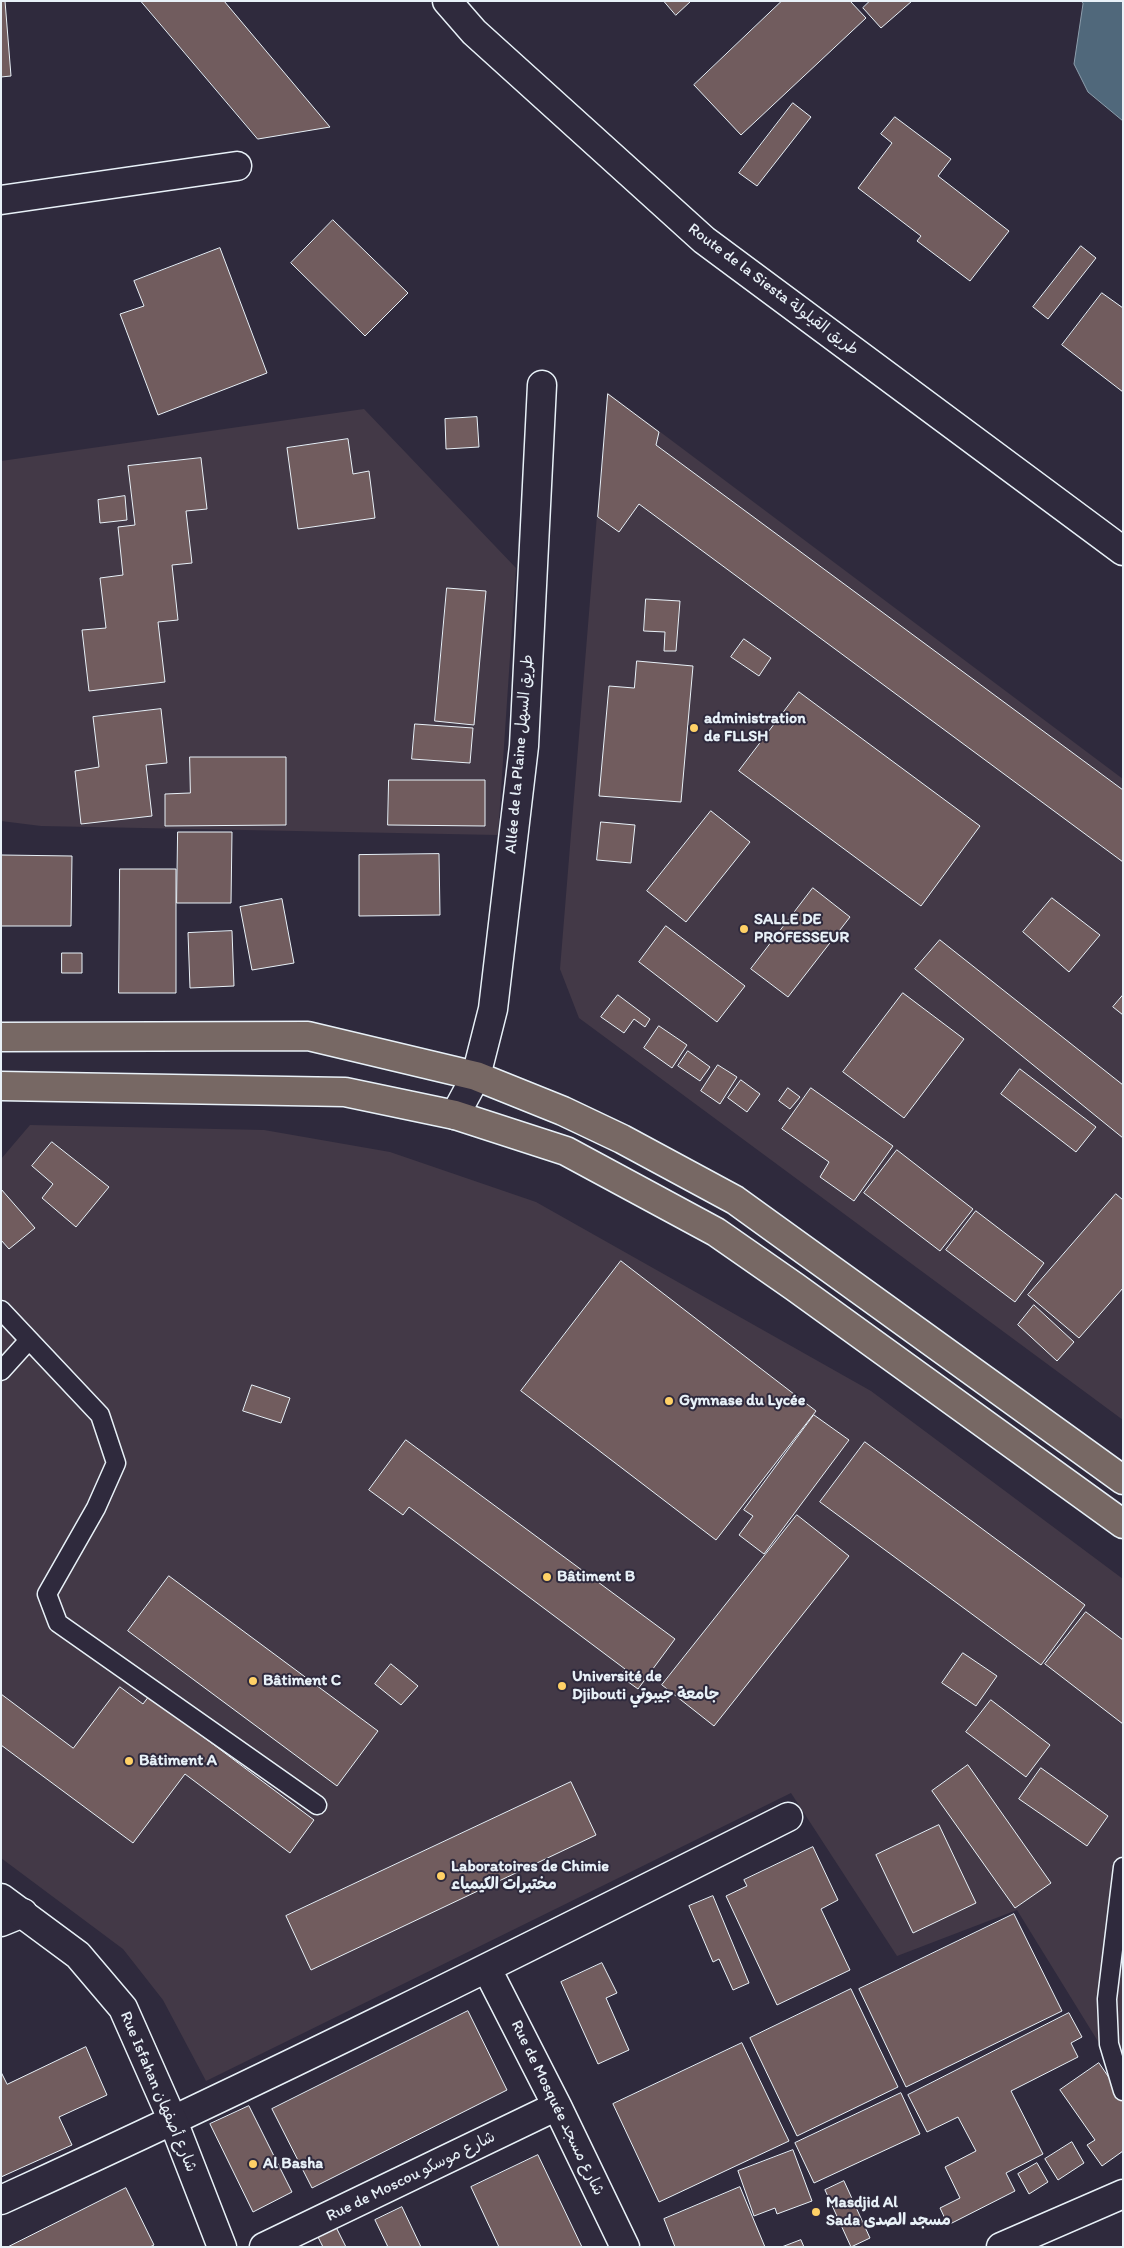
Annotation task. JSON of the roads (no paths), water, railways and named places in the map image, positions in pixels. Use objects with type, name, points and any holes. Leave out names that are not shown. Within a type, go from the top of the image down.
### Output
[{"type":"main road","points":[[1,1037],[308,1036],[476,1076],[562,1111],[622,1139],[735,1200],[1123,1480]]},
{"type":"main road","points":[[1,1086],[345,1092],[456,1115],[566,1151],[716,1232],[1123,1524]]},
{"type":"street","name":"Route de la Siesta طريق القيلولة","points":[[447,1],[474,32],[704,240],[1123,551]]},
{"type":"street","points":[[1,200],[237,166]]},
{"type":"street","name":"Allée de la Plaine طريق السهل","points":[[456,1115],[476,1076],[493,1009],[524,746],[542,385]]},
{"type":"street","points":[[1,2200],[173,2122],[487,1969],[788,1817]]},
{"type":"street","name":"Rue Isfahan شارع أصفهان","points":[[1,1898],[12,1918],[78,1955],[123,2008],[173,2122],[222,2247]]},
{"type":"street","name":"Rue de Mosquée شارع مسجد","points":[[487,1969],[557,2106],[625,2247]]},
{"type":"street","name":"Rue de Moscou شارع موسكو","points":[[264,2247],[557,2106]]},
{"type":"street","points":[[1001,2247],[1123,2194]]},
{"type":"lane","points":[[1,1310],[100,1415],[116,1463],[96,1508],[47,1594],[58,1623],[317,1805]]},
{"type":"lane","points":[[1,1372],[29,1340]]},
{"type":"lane","points":[[1123,1867],[1107,1999],[1109,2044],[1123,2091]]},
{"type":"water","points":[[1082,1],[1123,1],[1123,121],[1088,92],[1074,64]]},
{"type":"place","name":"administration de FLLSH","points":[[694,728]]},
{"type":"place","name":"SALLE DE PROFESSEUR","points":[[744,929]]},
{"type":"place","name":"Gymnase du Lycée","points":[[669,1401]]},
{"type":"place","name":"Bâtiment B","points":[[547,1577]]},
{"type":"place","name":"Bâtiment C","points":[[253,1681]]},
{"type":"place","name":"Université de Djibouti جامعة جيبوتي","points":[[562,1686]]},
{"type":"place","name":"Bâtiment A","points":[[129,1761]]},
{"type":"place","name":"Laboratoires de Chimie مختبرات الكيمياء","points":[[441,1876]]},
{"type":"place","name":"Al Basha","points":[[253,2164]]},
{"type":"place","name":"Masdjid Al Sada مسجد الصدى","points":[[816,2212]]}]
